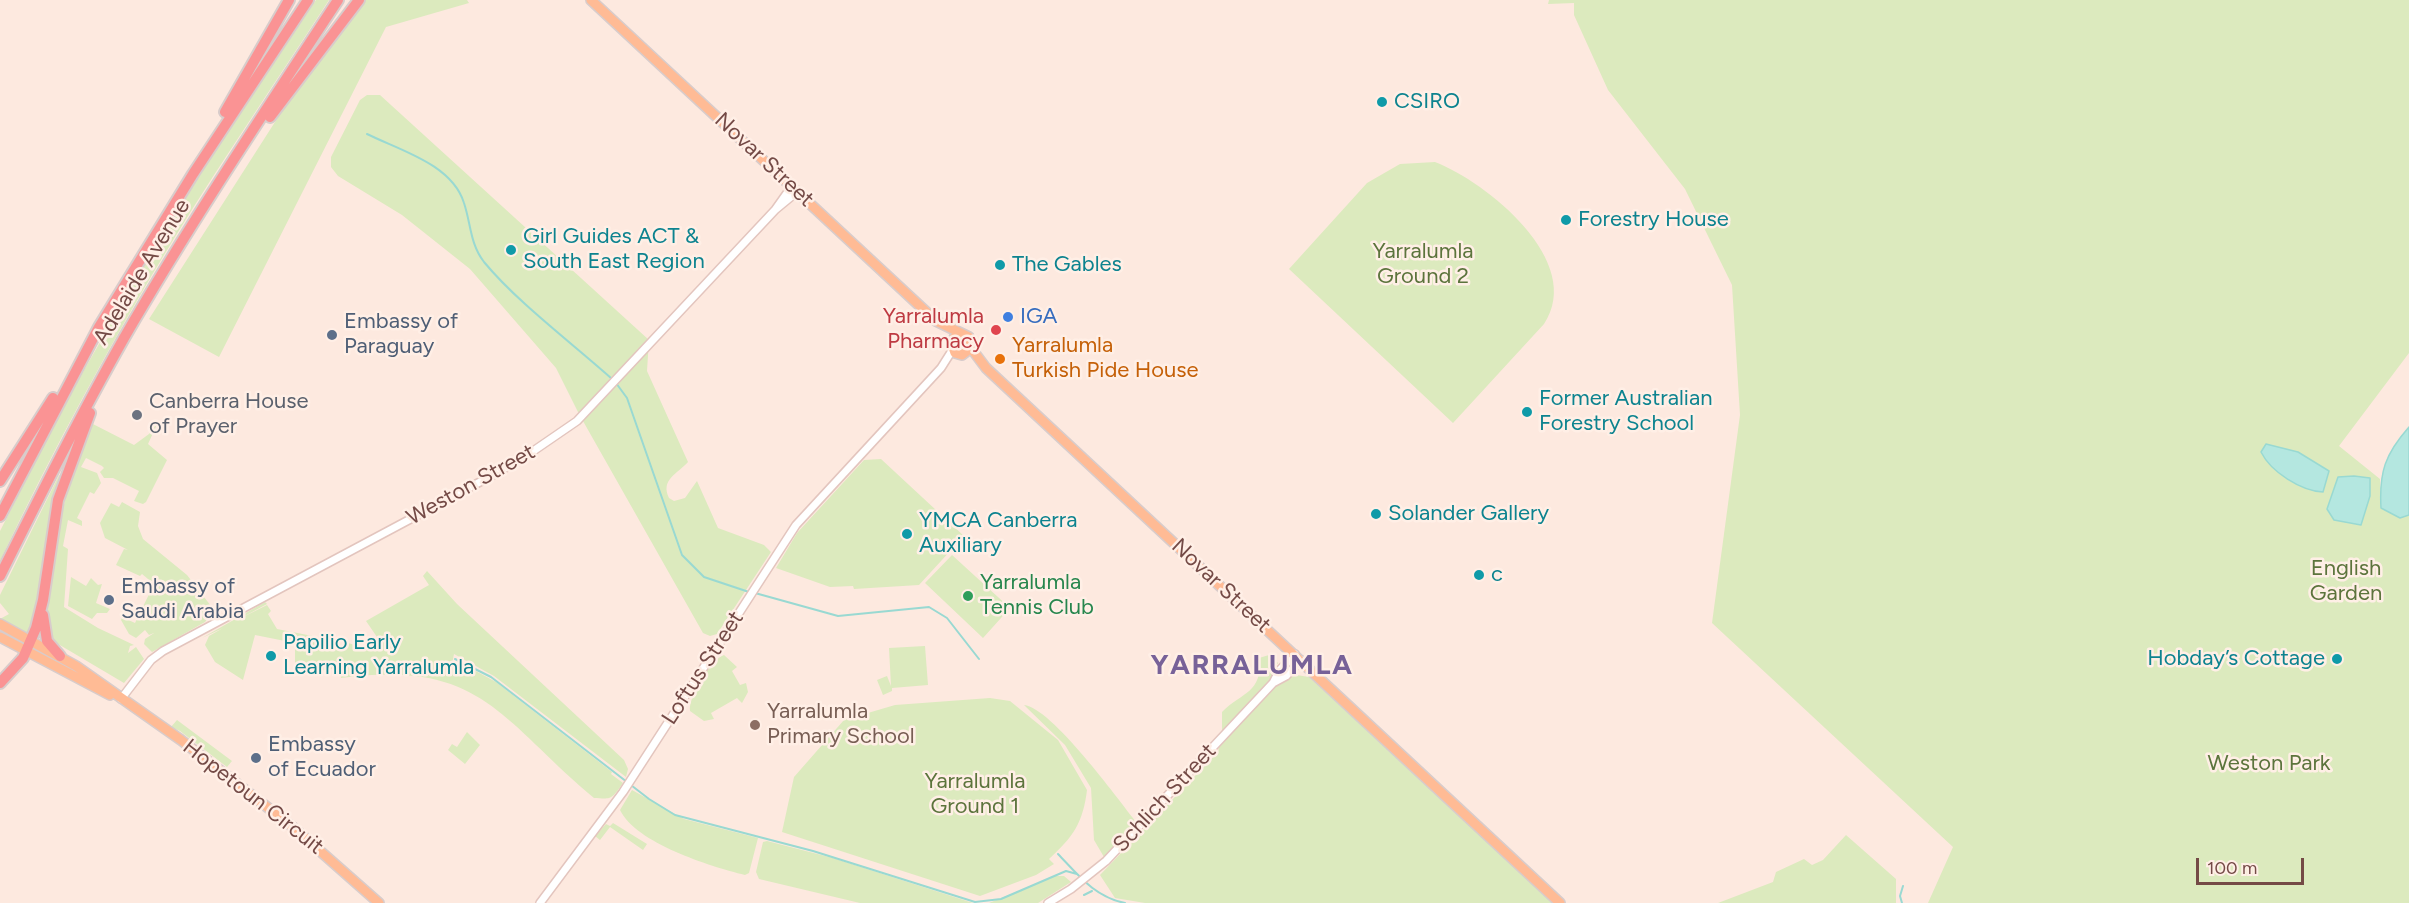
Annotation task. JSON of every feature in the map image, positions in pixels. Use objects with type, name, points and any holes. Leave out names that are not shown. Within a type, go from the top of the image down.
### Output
[{"type":"highway","points":[[194,174],[213,134],[289,0]]},
{"type":"highway","name":"Adelaide Avenue","points":[[0,516],[99,327],[194,174],[308,0]]},
{"type":"highway","name":"Adelaide Avenue","points":[[0,576],[106,370],[175,252],[338,0]]},
{"type":"highway","points":[[227,170],[250,146],[288,90],[359,0]]},
{"type":"highway","points":[[0,481],[99,327]]},
{"type":"highway","points":[[0,683],[17,666],[31,640],[43,600],[58,500],[106,370]]},
{"type":"highway","points":[[43,600],[46,638],[50,647],[60,656]]},
{"type":"main road","name":"Novar Street","points":[[591,0],[936,321],[960,350],[986,368],[1560,903]]},
{"type":"main road","name":"Novar Street","points":[[936,321],[960,335],[969,337],[960,350]]},
{"type":"main road","points":[[960,335],[954,338],[960,350]]},
{"type":"main road","name":"Hopetoun Circuit","points":[[0,624],[60,656],[96,684]]},
{"type":"main road","name":"Hopetoun Circuit","points":[[0,637],[96,684],[121,699],[254,795],[379,903]]},
{"type":"street","name":"Weston Street","points":[[121,699],[151,660],[163,651],[526,456],[577,421],[610,389],[795,189]]},
{"type":"street","name":"Loftus Street","points":[[540,903],[629,783],[796,525],[960,350]]},
{"type":"street","name":"Schlich Street","points":[[1048,903],[1090,874],[1142,824],[1273,683],[1279,671],[1298,657]]},
{"type":"green space","points":[[316,0],[329,0],[151,276],[83,397],[0,561],[0,531],[72,391],[134,283],[205,167]]},
{"type":"green space","points":[[353,0],[467,0],[469,3],[386,27],[219,357],[149,319]]},
{"type":"green space","points":[[1549,0],[2409,0],[2409,353],[2339,446],[2380,479],[2381,508],[2400,518],[2409,515],[2409,903],[1928,903],[1953,847],[1712,623],[1740,415],[1732,285],[1685,189],[1608,90],[1574,15],[1574,3],[1548,4]]},
{"type":"green space","points":[[367,95],[380,95],[649,340],[647,371],[688,462],[668,482],[669,498],[674,501],[685,498],[697,481],[718,528],[764,545],[771,552],[717,634],[710,636],[703,633],[579,414],[556,368],[470,269],[402,215],[338,176],[331,167],[331,157],[360,100]]},
{"type":"green space","name":"Yarralumla Ground 2","points":[[1435,162],[1480,187],[1525,227],[1542,251],[1552,275],[1554,300],[1544,324],[1453,423],[1289,269],[1367,183],[1400,164]]},
{"type":"green space","points":[[156,420],[158,422],[148,444],[167,460],[146,502],[143,504],[134,501],[139,491],[113,478],[104,478],[100,472],[104,468],[86,458],[81,467],[97,473],[101,483],[94,494],[90,492],[77,518],[82,521],[82,526],[68,520],[63,546],[68,549],[64,607],[98,628],[134,645],[130,646],[128,653],[136,647],[144,659],[124,683],[53,641],[46,616],[54,551],[69,482],[75,472],[76,459],[89,422],[134,445],[149,434]]},
{"type":"green space","points":[[881,459],[964,536],[919,585],[854,589],[853,586],[830,587],[776,568],[797,533],[864,460]]},
{"type":"green space","points":[[59,475],[62,476],[41,593],[28,633],[0,619],[9,614],[0,603],[0,595]]},
{"type":"green space","points":[[122,502],[140,512],[138,526],[143,539],[187,575],[211,606],[210,616],[205,622],[152,652],[144,644],[145,639],[154,633],[149,635],[145,630],[136,638],[129,634],[121,620],[122,617],[135,623],[154,584],[142,574],[140,576],[116,565],[124,549],[128,550],[105,538],[100,523],[111,503],[119,507]]},
{"type":"green space","name":"Yarralumla Tennis Club","points":[[952,555],[1010,608],[983,638],[925,583]]},
{"type":"green space","points":[[427,571],[457,604],[624,760],[628,769],[626,777],[494,676],[454,654],[452,664],[472,669],[496,682],[612,772],[611,774],[623,783],[613,795],[608,798],[594,798],[510,720],[485,701],[458,687],[426,678],[388,674],[341,678],[339,668],[295,675],[295,643],[255,635],[243,680],[215,662],[205,645],[209,636],[223,628],[202,638],[265,602],[267,604],[239,619],[267,605],[271,611],[268,614],[277,629],[333,640],[332,645],[339,650],[343,650],[345,642],[358,646],[374,646],[377,637],[366,621],[429,585],[423,576]]},
{"type":"green space","points":[[71,577],[86,586],[91,578],[98,585],[102,584],[96,603],[110,609],[107,613],[97,613],[92,619],[68,606]]},
{"type":"green space","points":[[925,646],[928,685],[892,688],[892,691],[883,695],[877,680],[887,676],[891,686],[889,648]]},
{"type":"green space","points":[[724,655],[737,667],[732,671],[740,685],[746,683],[748,692],[742,703],[737,698],[711,713],[714,719],[704,721],[690,711],[690,705],[707,671]]},
{"type":"green space","points":[[1269,655],[1278,663],[1275,667],[1286,667],[1284,673],[1309,677],[1553,903],[1145,903],[1115,898],[1100,875],[1218,752],[1222,732],[1222,712],[1254,685],[1258,678],[1259,658]]},
{"type":"green space","name":"Yarralumla Ground 1","points":[[990,698],[1010,701],[1058,740],[1087,790],[1080,821],[1071,836],[1049,859],[1054,864],[1036,875],[980,896],[782,832],[794,777],[844,720],[895,705]]},
{"type":"green space","points":[[1024,705],[1036,710],[1051,721],[1067,737],[1137,823],[1104,857],[1094,840],[1091,788],[1065,745]]},
{"type":"green space","points":[[177,720],[232,761],[227,767],[180,731],[171,727]]},
{"type":"green space","points":[[467,732],[480,745],[465,764],[448,750],[452,744],[457,747]]},
{"type":"green space","points":[[632,790],[684,819],[758,838],[749,873],[745,875],[713,866],[675,852],[641,833],[628,822],[620,810]]},
{"type":"green space","points":[[613,823],[647,844],[643,850],[610,827],[600,840],[595,836],[606,824],[610,826]]},
{"type":"green space","points":[[1846,835],[1896,879],[1896,903],[1718,903],[1773,882],[1776,872],[1804,859],[1812,865],[1823,860]]},
{"type":"green space","points":[[767,841],[833,858],[973,903],[860,903],[759,879],[756,872],[763,842]]},
{"type":"green space","points":[[1055,876],[1064,876],[1071,882],[1038,903],[989,903]]},
{"type":"water","points":[[2409,427],[2409,515],[2400,518],[2381,508],[2381,484],[2389,455]]},
{"type":"water","points":[[2266,444],[2298,452],[2329,471],[2323,492],[2305,488],[2279,473],[2261,452]]},
{"type":"water","points":[[2338,477],[2370,478],[2370,496],[2361,525],[2334,520],[2327,509]]},
{"type":"waterway","points":[[367,134],[423,160],[448,178],[458,189],[464,203],[473,241],[484,262],[529,307],[612,379]]},
{"type":"waterway","points":[[616,383],[627,398],[682,555],[704,577],[749,592]]},
{"type":"waterway","points":[[755,593],[838,616],[929,607],[947,618],[979,659]]},
{"type":"waterway","points":[[455,659],[491,677],[649,799],[675,815],[813,851],[975,902],[1001,899],[1066,871],[1077,874]]},
{"type":"waterway","points":[[1058,854],[1096,891],[1125,903]]},
{"type":"waterway","points":[[1902,903],[1900,896],[1903,886]]},
{"type":"waterway","points":[[1084,895],[1092,891]]},
{"type":"place","name":"CSIRO","points":[[1382,102]]},
{"type":"place","name":"Forestry House","points":[[1566,220]]},
{"type":"place","name":"Girl Guides ACT & South East Region","points":[[511,250]]},
{"type":"place","name":"The Gables","points":[[1000,265]]},
{"type":"place","name":"IGA","points":[[1008,317]]},
{"type":"place","name":"Yarralumla Pharmacy","points":[[996,330]]},
{"type":"place","name":"Embassy of Paraguay","points":[[332,335]]},
{"type":"place","name":"Yarralumla Turkish Pide House","points":[[1000,359]]},
{"type":"place","name":"Former Australian Forestry School","points":[[1527,412]]},
{"type":"place","name":"Canberra House of Prayer","points":[[137,415]]},
{"type":"place","name":"Solander Gallery","points":[[1376,514]]},
{"type":"place","name":"YMCA Canberra Auxiliary","points":[[907,534]]},
{"type":"place","name":"c","points":[[1479,575]]},
{"type":"place","name":"Yarralumla Tennis Club","points":[[968,596]]},
{"type":"place","name":"Embassy of Saudi Arabia","points":[[109,600]]},
{"type":"place","name":"Papilio Early Learning Yarralumla","points":[[271,656]]},
{"type":"place","name":"Hobday’s Cottage","points":[[2337,659]]},
{"type":"place","name":"Yarralumla Primary School","points":[[755,725]]},
{"type":"place","name":"Embassy of Ecuador","points":[[256,758]]},
{"type":"district","name":"YARRALUMLA","points":[[1252,666]]},
{"type":"park label","name":"English Garden","points":[[2346,582]]},
{"type":"park label","name":"Weston Park","points":[[2269,764]]}]
